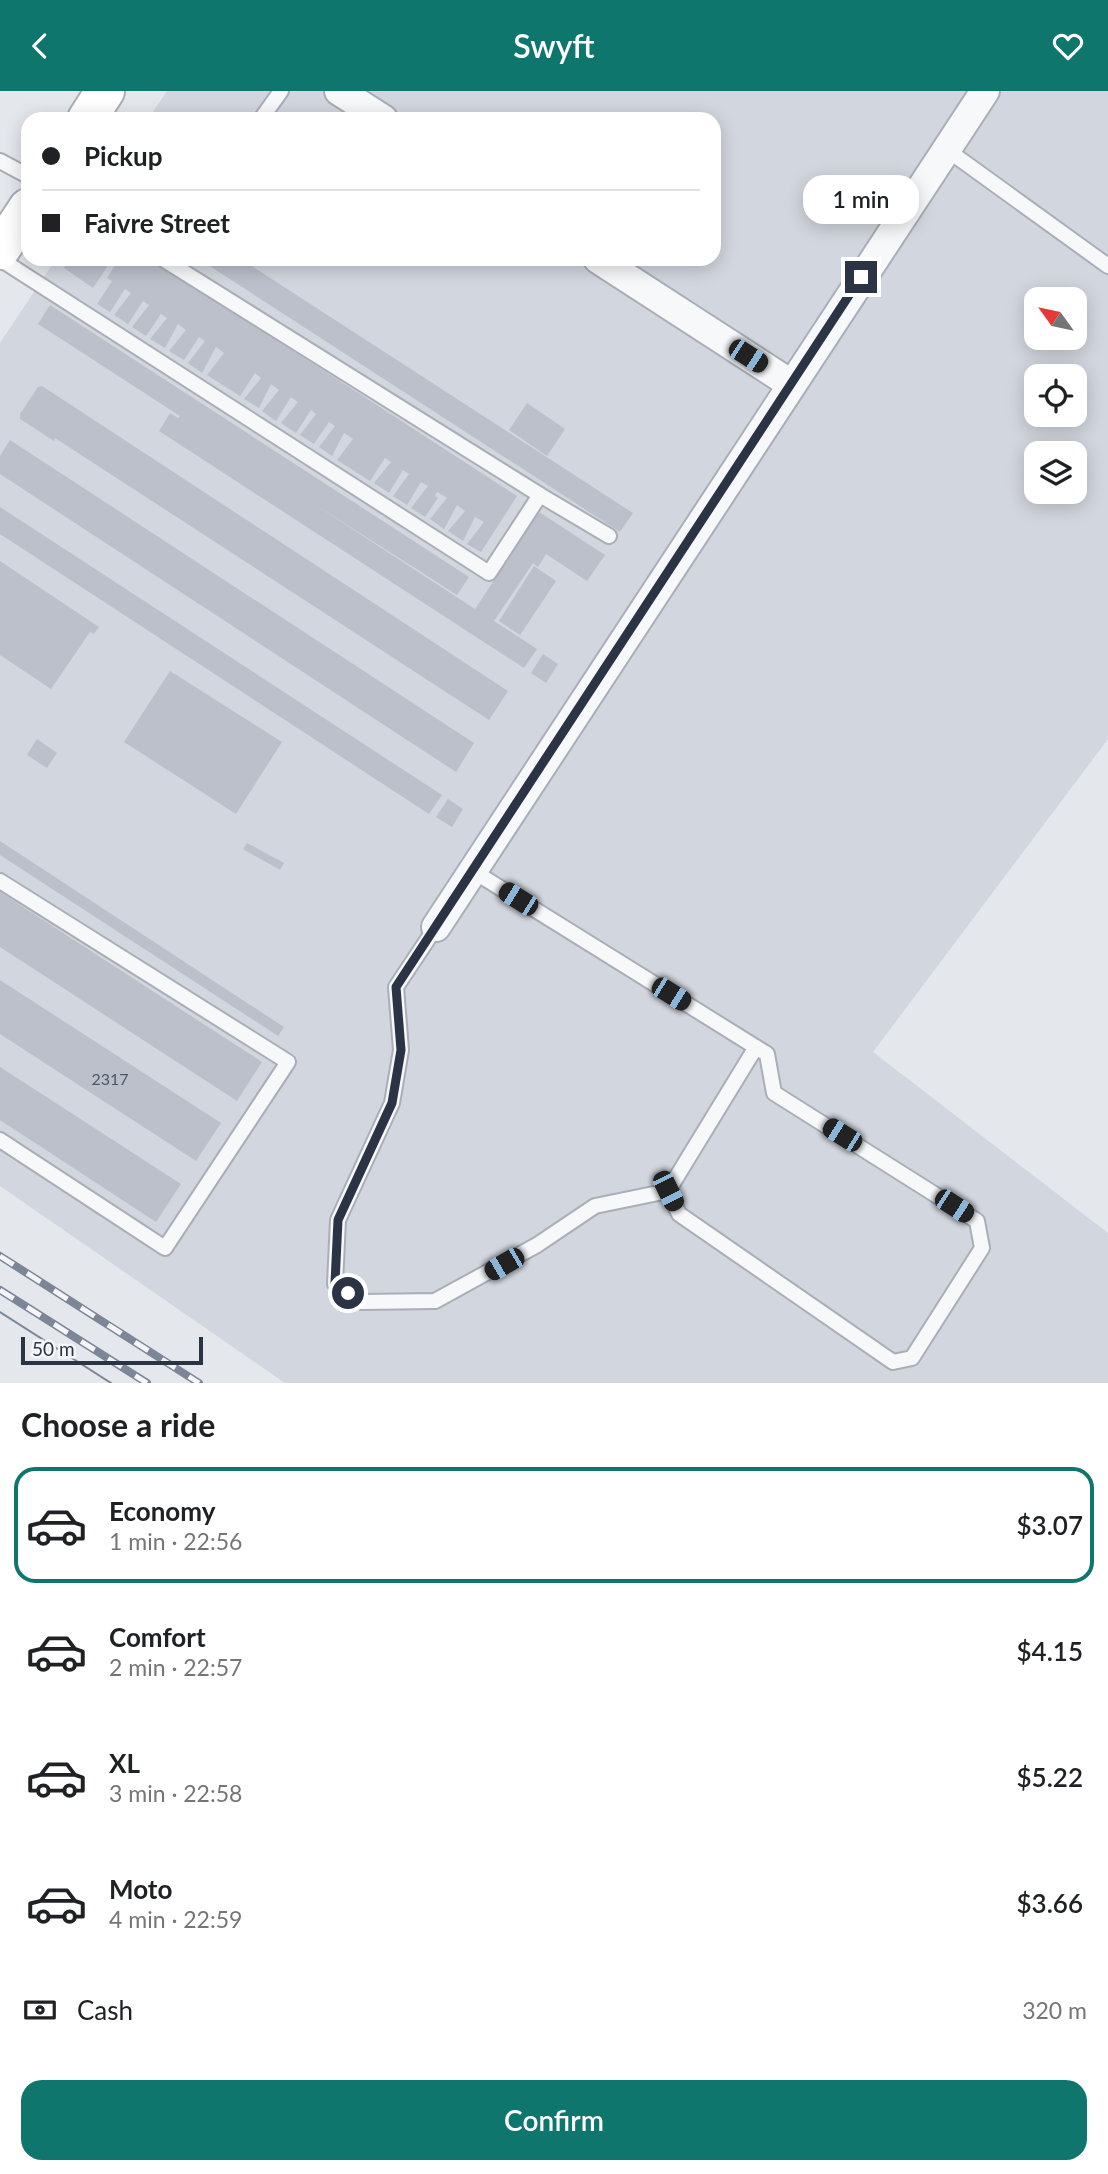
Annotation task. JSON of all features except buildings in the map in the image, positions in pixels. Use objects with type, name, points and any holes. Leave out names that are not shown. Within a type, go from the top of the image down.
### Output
[{"type":"main road","points":[[92,112],[105,91]]},
{"type":"main road","points":[[0,250],[21,218]]},
{"type":"street","points":[[339,91],[372,112]]},
{"type":"street","points":[[436,927],[985,91]]},
{"type":"street","points":[[609,266],[791,384]]},
{"type":"lane","points":[[266,112],[281,91]]},
{"type":"lane","points":[[946,149],[1108,266]]},
{"type":"lane","points":[[0,161],[21,172]]},
{"type":"lane","points":[[0,258],[489,573],[540,495]]},
{"type":"lane","points":[[174,266],[609,536]]},
{"type":"lane","points":[[473,870],[767,1053],[774,1093],[977,1221],[982,1248],[912,1358],[893,1362],[679,1215],[668,1191]]},
{"type":"lane","points":[[0,881],[288,1062],[164,1248],[0,1140]]},
{"type":"lane","points":[[436,927],[396,987],[401,1050],[392,1103],[338,1220],[335,1283],[362,1302],[435,1301],[537,1245],[595,1206],[668,1191],[756,1047]]},
{"type":"shaded area","points":[[167,91],[1108,91],[1108,739],[873,1052],[1108,1233],[1108,1383],[285,1383],[0,1186],[0,343],[51,266],[721,266],[721,112],[153,112]]},
{"type":"tram line","points":[[0,1312],[111,1383]]},
{"type":"railway","points":[[0,1256],[199,1383]]},
{"type":"railway","points":[[0,1290],[147,1383]]},
{"type":"route","points":[[348,1293],[335,1283],[338,1220],[392,1103],[401,1050],[396,987],[861,277]]}]
